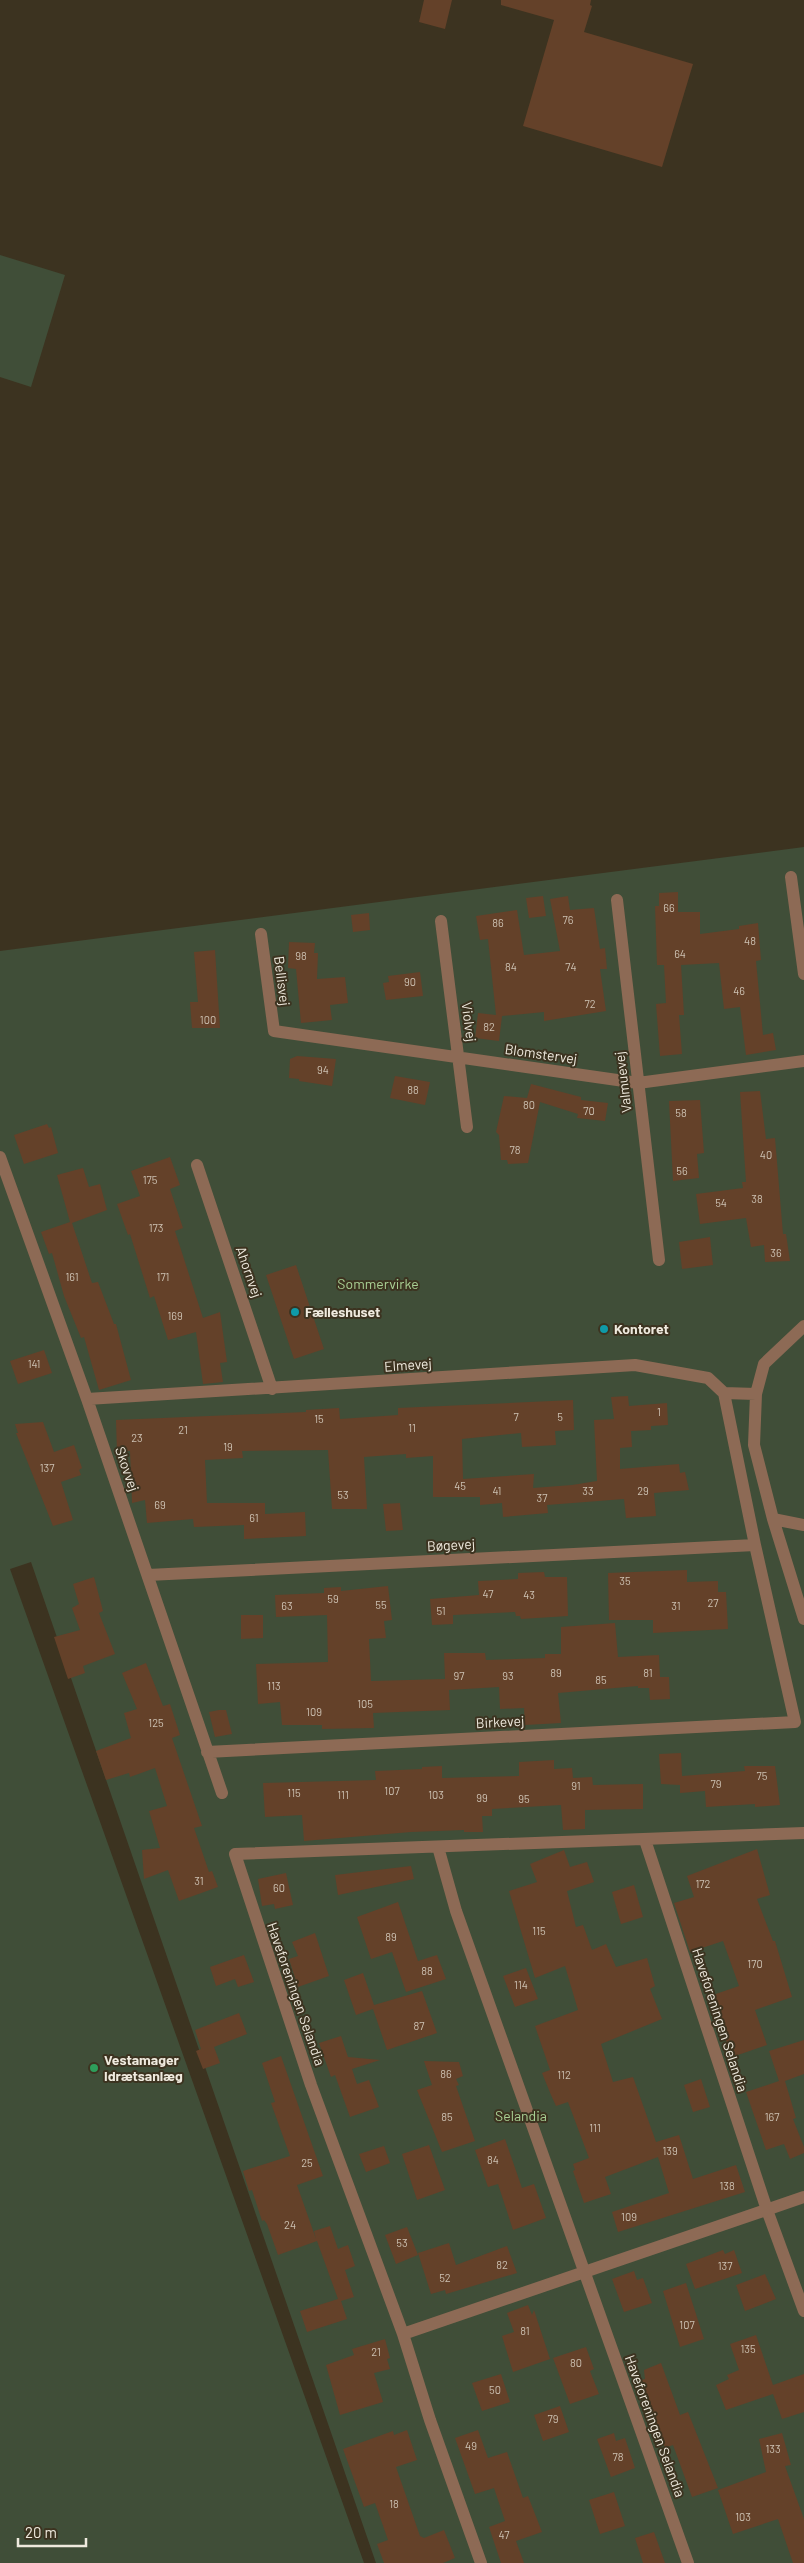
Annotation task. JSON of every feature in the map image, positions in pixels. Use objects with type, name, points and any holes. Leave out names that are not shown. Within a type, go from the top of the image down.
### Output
[{"type":"street","points":[[791,877],[804,974]]},
{"type":"street","name":"Valmuevej","points":[[617,900],[659,1260]]},
{"type":"street","name":"Violvej","points":[[441,921],[467,1127]]},
{"type":"street","name":"Bellisvej","points":[[261,934],[274,1031]]},
{"type":"street","name":"Blomstervej","points":[[274,1031],[638,1082],[804,1061]]},
{"type":"street","name":"Skovvej","points":[[0,1157],[87,1399],[222,1792]]},
{"type":"street","name":"Ahornvej","points":[[197,1166],[272,1389]]},
{"type":"street","points":[[804,1326],[764,1364],[756,1394],[754,1444],[773,1519],[804,1620]]},
{"type":"street","name":"Elmevej","points":[[87,1399],[635,1365],[708,1378],[724,1394]]},
{"type":"street","points":[[755,1545],[724,1394],[756,1394]]},
{"type":"street","points":[[773,1519],[804,1525]]},
{"type":"street","name":"Bøgevej","points":[[148,1574],[755,1545]]},
{"type":"street","name":"Birkevej","points":[[207,1752],[795,1722],[755,1545]]},
{"type":"street","name":"Haveforeningen Selandia","points":[[481,2563],[430,2420],[403,2334],[311,2085],[235,1854],[804,1833]]},
{"type":"street","name":"Haveforeningen Selandia","points":[[645,1840],[767,2210],[804,2311]]},
{"type":"street","name":"Haveforeningen Selandia","points":[[438,1848],[456,1911],[557,2198],[586,2271],[688,2563]]},
{"type":"street","points":[[403,2334],[804,2197]]},
{"type":"green space","points":[[0,255],[65,275],[31,387],[0,377]]},
{"type":"green space","points":[[804,847],[804,2563],[376,2563],[31,1562],[10,1569],[364,2563],[0,2563],[0,951]]},
{"type":"building","points":[[424,0],[452,0],[445,29],[419,22]]},
{"type":"building","points":[[501,0],[591,0],[590,5],[592,6],[584,32],[693,64],[662,167],[523,126],[554,20],[501,5]]},
{"type":"building","points":[[678,892],[678,912],[700,912],[700,934],[739,929],[739,926],[758,923],[761,960],[756,961],[763,1035],[773,1033],[776,1050],[746,1055],[740,1007],[724,1009],[719,963],[681,965],[684,1015],[679,1015],[682,1054],[660,1056],[656,1004],[666,1003],[664,965],[657,965],[655,906],[659,906],[659,893]]},
{"type":"building","points":[[543,896],[546,916],[529,918],[526,898]]},
{"type":"building","points":[[568,896],[570,910],[594,908],[600,949],[605,948],[607,969],[600,969],[606,1011],[544,1021],[544,1012],[502,1016],[499,1041],[475,1038],[478,1013],[496,1015],[488,939],[480,940],[476,916],[517,910],[524,955],[560,951],[550,899]]},
{"type":"building","points":[[369,913],[370,930],[353,932],[351,915]]},
{"type":"building","points":[[289,942],[315,943],[314,953],[318,953],[317,979],[345,977],[348,1003],[330,1005],[332,1020],[301,1023],[296,969],[288,968]]},
{"type":"building","points":[[215,950],[220,1028],[192,1028],[190,1002],[198,1002],[194,952]]},
{"type":"building","points":[[420,972],[423,996],[386,1000],[383,983],[389,982],[388,976]]},
{"type":"building","points":[[297,1056],[336,1059],[332,1086],[289,1078],[290,1059]]},
{"type":"building","points":[[395,1076],[430,1082],[425,1105],[390,1098]]},
{"type":"building","points":[[531,1084],[581,1097],[581,1100],[608,1103],[605,1121],[577,1118],[578,1114],[540,1102],[528,1163],[508,1164],[507,1160],[501,1160],[499,1135],[496,1132],[504,1096],[527,1098]]},
{"type":"building","points":[[760,1091],[766,1139],[775,1138],[783,1234],[786,1234],[790,1261],[765,1262],[764,1245],[751,1247],[746,1218],[700,1224],[696,1194],[743,1188],[742,1182],[746,1182],[740,1092]]},
{"type":"building","points":[[700,1100],[704,1153],[697,1154],[699,1178],[673,1181],[669,1101]]},
{"type":"building","points":[[47,1124],[49,1128],[51,1127],[58,1153],[24,1164],[14,1135]]},
{"type":"building","points":[[170,1157],[180,1185],[170,1189],[183,1228],[175,1231],[203,1318],[220,1312],[227,1362],[220,1363],[223,1382],[203,1384],[196,1332],[168,1340],[154,1296],[150,1298],[130,1234],[128,1235],[117,1204],[140,1196],[131,1171]]},
{"type":"building","points":[[83,1168],[89,1187],[100,1184],[107,1210],[72,1223],[92,1283],[98,1282],[114,1324],[116,1324],[131,1380],[99,1390],[84,1337],[81,1338],[64,1296],[52,1253],[49,1254],[41,1232],[70,1222],[57,1175]]},
{"type":"building","points":[[710,1237],[713,1265],[682,1269],[679,1242]]},
{"type":"building","name":"Fælleshuset","points":[[296,1265],[324,1349],[294,1359],[266,1275]]},
{"type":"building","points":[[44,1350],[52,1373],[18,1384],[10,1361]]},
{"type":"building","points":[[628,1396],[629,1406],[667,1403],[668,1425],[651,1426],[651,1430],[631,1431],[632,1447],[620,1448],[620,1469],[679,1464],[680,1473],[685,1472],[689,1490],[654,1493],[656,1516],[626,1518],[624,1499],[547,1505],[548,1513],[503,1517],[502,1503],[480,1505],[480,1497],[433,1497],[433,1456],[406,1458],[406,1454],[364,1457],[367,1509],[332,1509],[328,1450],[242,1451],[243,1458],[205,1460],[207,1503],[265,1503],[265,1514],[305,1512],[306,1536],[244,1539],[244,1525],[194,1527],[193,1519],[147,1523],[145,1500],[132,1503],[130,1451],[117,1452],[116,1420],[306,1412],[306,1410],[339,1408],[340,1419],[398,1415],[398,1408],[573,1400],[574,1430],[555,1431],[556,1445],[522,1447],[521,1433],[462,1439],[463,1479],[534,1474],[533,1488],[572,1485],[597,1481],[594,1420],[614,1419],[611,1397]]},
{"type":"building","points":[[43,1422],[54,1452],[74,1445],[82,1468],[79,1470],[81,1475],[61,1482],[73,1520],[53,1526],[16,1433],[18,1433],[15,1424]]},
{"type":"building","points":[[400,1503],[403,1530],[386,1531],[383,1504]]},
{"type":"building","points":[[687,1570],[687,1582],[718,1581],[718,1592],[726,1592],[728,1629],[653,1633],[653,1620],[609,1620],[608,1573]]},
{"type":"building","points":[[544,1572],[545,1577],[567,1577],[568,1616],[521,1619],[520,1616],[516,1616],[515,1612],[453,1615],[453,1624],[432,1625],[430,1599],[479,1595],[478,1581],[518,1579],[518,1573]]},
{"type":"building","points":[[94,1577],[103,1611],[99,1613],[115,1654],[83,1666],[85,1673],[68,1679],[54,1637],[80,1630],[72,1608],[79,1604],[73,1584]]},
{"type":"building","points":[[388,1586],[392,1620],[384,1621],[386,1638],[369,1639],[371,1681],[445,1679],[444,1653],[485,1653],[486,1660],[545,1658],[545,1654],[561,1654],[561,1627],[615,1623],[618,1657],[659,1655],[660,1677],[669,1677],[670,1699],[650,1700],[649,1688],[638,1688],[638,1686],[558,1693],[561,1723],[525,1725],[524,1708],[500,1709],[499,1687],[449,1690],[450,1710],[373,1713],[374,1728],[322,1729],[322,1725],[282,1725],[280,1702],[258,1704],[256,1664],[328,1662],[327,1615],[276,1617],[275,1595],[324,1593],[324,1588],[341,1587],[341,1591]]},
{"type":"building","points":[[241,1615],[263,1615],[263,1638],[241,1639]]},
{"type":"building","points":[[146,1663],[163,1706],[170,1704],[180,1735],[172,1738],[202,1826],[194,1828],[209,1872],[212,1871],[218,1887],[179,1901],[168,1870],[144,1879],[142,1850],[160,1848],[149,1811],[167,1806],[155,1768],[130,1777],[129,1773],[106,1780],[96,1751],[131,1738],[124,1713],[137,1709],[122,1673]]},
{"type":"building","points":[[226,1710],[232,1734],[215,1737],[209,1712]]},
{"type":"building","points":[[681,1753],[682,1776],[745,1771],[744,1766],[775,1766],[780,1805],[755,1807],[755,1804],[706,1807],[705,1791],[680,1793],[680,1785],[661,1784],[659,1754]]},
{"type":"building","points":[[554,1760],[554,1769],[572,1768],[573,1778],[592,1777],[593,1785],[643,1784],[643,1809],[585,1810],[585,1829],[563,1830],[561,1805],[492,1809],[492,1816],[482,1816],[483,1832],[464,1832],[464,1830],[411,1832],[304,1841],[302,1815],[265,1817],[263,1783],[376,1780],[375,1771],[422,1769],[422,1767],[442,1766],[442,1778],[519,1776],[519,1762]]},
{"type":"building","points":[[757,1849],[770,1895],[757,1899],[773,1941],[775,1941],[792,1997],[755,2010],[767,2045],[732,2057],[710,1996],[739,1986],[723,1941],[690,1952],[674,1903],[694,1897],[687,1876]]},
{"type":"building","points":[[564,1850],[570,1867],[587,1862],[594,1882],[567,1891],[576,1927],[583,1925],[592,1950],[606,1944],[616,1967],[647,1958],[655,1986],[650,1989],[662,2019],[601,2044],[613,2082],[633,2077],[656,2142],[679,2135],[693,2179],[736,2165],[745,2192],[618,2232],[612,2212],[669,2193],[658,2157],[605,2177],[611,2194],[584,2203],[573,2171],[575,2170],[573,2164],[589,2158],[568,2102],[556,2106],[542,2073],[550,2070],[535,2026],[578,2010],[565,1966],[535,1978],[509,1891],[537,1882],[530,1864]]},
{"type":"building","points":[[411,1866],[414,1879],[338,1895],[335,1875]]},
{"type":"building","points":[[286,1873],[293,1905],[275,1909],[274,1904],[262,1906],[258,1879]]},
{"type":"building","points":[[634,1885],[643,1917],[621,1924],[612,1892]]},
{"type":"building","points":[[398,1902],[418,1961],[437,1955],[446,1979],[406,1992],[392,1952],[371,1959],[357,1917]]},
{"type":"building","points":[[315,1933],[329,1976],[298,1987],[289,1959],[298,1956],[292,1942]]},
{"type":"building","points":[[244,1955],[254,1982],[238,1987],[235,1979],[216,1986],[210,1967]]},
{"type":"building","points":[[526,1968],[538,1999],[515,2007],[503,1976]]},
{"type":"building","points":[[363,1973],[374,2005],[422,1991],[437,2033],[387,2050],[373,2009],[356,2015],[344,1980]]},
{"type":"building","points":[[239,2013],[247,2034],[214,2047],[220,2063],[203,2069],[196,2051],[201,2049],[195,2030]]},
{"type":"building","points":[[341,2036],[348,2057],[380,2060],[352,2069],[357,2084],[369,2080],[379,2107],[350,2117],[335,2075],[331,2077],[319,2043]]},
{"type":"building","points":[[804,2040],[804,2074],[785,2081],[796,2118],[793,2119],[804,2147],[804,2153],[790,2159],[784,2144],[766,2150],[746,2092],[779,2081],[769,2051]]},
{"type":"building","points":[[281,2056],[323,2176],[297,2185],[316,2239],[314,2231],[330,2226],[338,2249],[348,2245],[355,2266],[345,2270],[354,2297],[341,2301],[347,2319],[307,2332],[300,2311],[338,2299],[317,2241],[278,2255],[267,2224],[264,2220],[262,2221],[252,2190],[249,2191],[243,2171],[290,2156],[271,2103],[275,2102],[262,2063]]},
{"type":"building","points":[[424,2061],[459,2062],[463,2076],[456,2079],[459,2085],[456,2086],[475,2141],[442,2152],[417,2090],[432,2085]]},
{"type":"building","points":[[701,2079],[710,2107],[693,2112],[684,2085]]},
{"type":"building","points":[[505,2139],[522,2188],[534,2184],[546,2218],[513,2230],[498,2184],[488,2187],[475,2150]]},
{"type":"building","points":[[429,2145],[445,2190],[417,2200],[402,2154]]},
{"type":"building","points":[[384,2146],[390,2163],[366,2172],[359,2154]]},
{"type":"building","points":[[407,2227],[418,2255],[396,2264],[385,2235]]},
{"type":"building","points":[[449,2243],[456,2265],[507,2246],[517,2273],[446,2294],[445,2290],[431,2294],[418,2253]]},
{"type":"building","points":[[723,2250],[725,2254],[734,2250],[742,2273],[695,2289],[686,2264]]},
{"type":"building","points":[[634,2271],[637,2280],[643,2278],[652,2303],[624,2312],[612,2279]]},
{"type":"building","points":[[765,2274],[776,2299],[745,2311],[736,2285]]},
{"type":"building","points":[[686,2283],[704,2339],[680,2347],[663,2291]]},
{"type":"building","points":[[528,2305],[532,2315],[534,2310],[550,2359],[513,2372],[502,2336],[514,2332],[507,2313]]},
{"type":"building","points":[[756,2335],[773,2385],[804,2374],[804,2412],[782,2419],[773,2394],[726,2410],[716,2385],[729,2379],[727,2375],[739,2370],[730,2344]]},
{"type":"building","points":[[385,2339],[390,2358],[387,2359],[390,2369],[374,2373],[383,2402],[340,2415],[326,2365],[354,2355],[352,2349]]},
{"type":"building","points":[[586,2347],[594,2369],[590,2371],[599,2394],[570,2404],[553,2358]]},
{"type":"building","points":[[661,2363],[680,2415],[688,2412],[718,2488],[692,2497],[673,2445],[665,2448],[641,2380],[645,2379],[644,2370]]},
{"type":"building","points":[[501,2374],[510,2402],[482,2411],[472,2383]]},
{"type":"building","points":[[560,2406],[569,2432],[543,2441],[534,2415]]},
{"type":"building","points":[[407,2430],[417,2460],[396,2467],[420,2536],[424,2538],[444,2530],[455,2558],[443,2563],[384,2563],[377,2544],[388,2540],[375,2503],[364,2507],[343,2449],[393,2431],[394,2435]]},
{"type":"building","points":[[478,2430],[488,2458],[507,2452],[523,2498],[528,2496],[542,2532],[516,2541],[524,2563],[501,2563],[489,2527],[505,2521],[494,2488],[475,2494],[455,2438]]},
{"type":"building","points":[[614,2433],[616,2441],[625,2438],[635,2468],[611,2477],[597,2439]]},
{"type":"building","points":[[782,2433],[791,2465],[785,2466],[804,2519],[804,2563],[793,2563],[778,2519],[733,2534],[718,2490],[766,2472],[759,2439]]},
{"type":"building","points":[[614,2492],[625,2526],[600,2534],[589,2500]]},
{"type":"building","points":[[654,2532],[665,2563],[643,2563],[635,2538]]},
{"type":"place","name":"Fælleshuset","points":[[295,1312]]},
{"type":"place","name":"Kontoret","points":[[604,1329]]},
{"type":"place","name":"Vestamager Idrætsanlæg","points":[[94,2068]]},
{"type":"park label","name":"Sommervirke","points":[[378,1284]]},
{"type":"park label","name":"Selandia","points":[[521,2116]]}]
